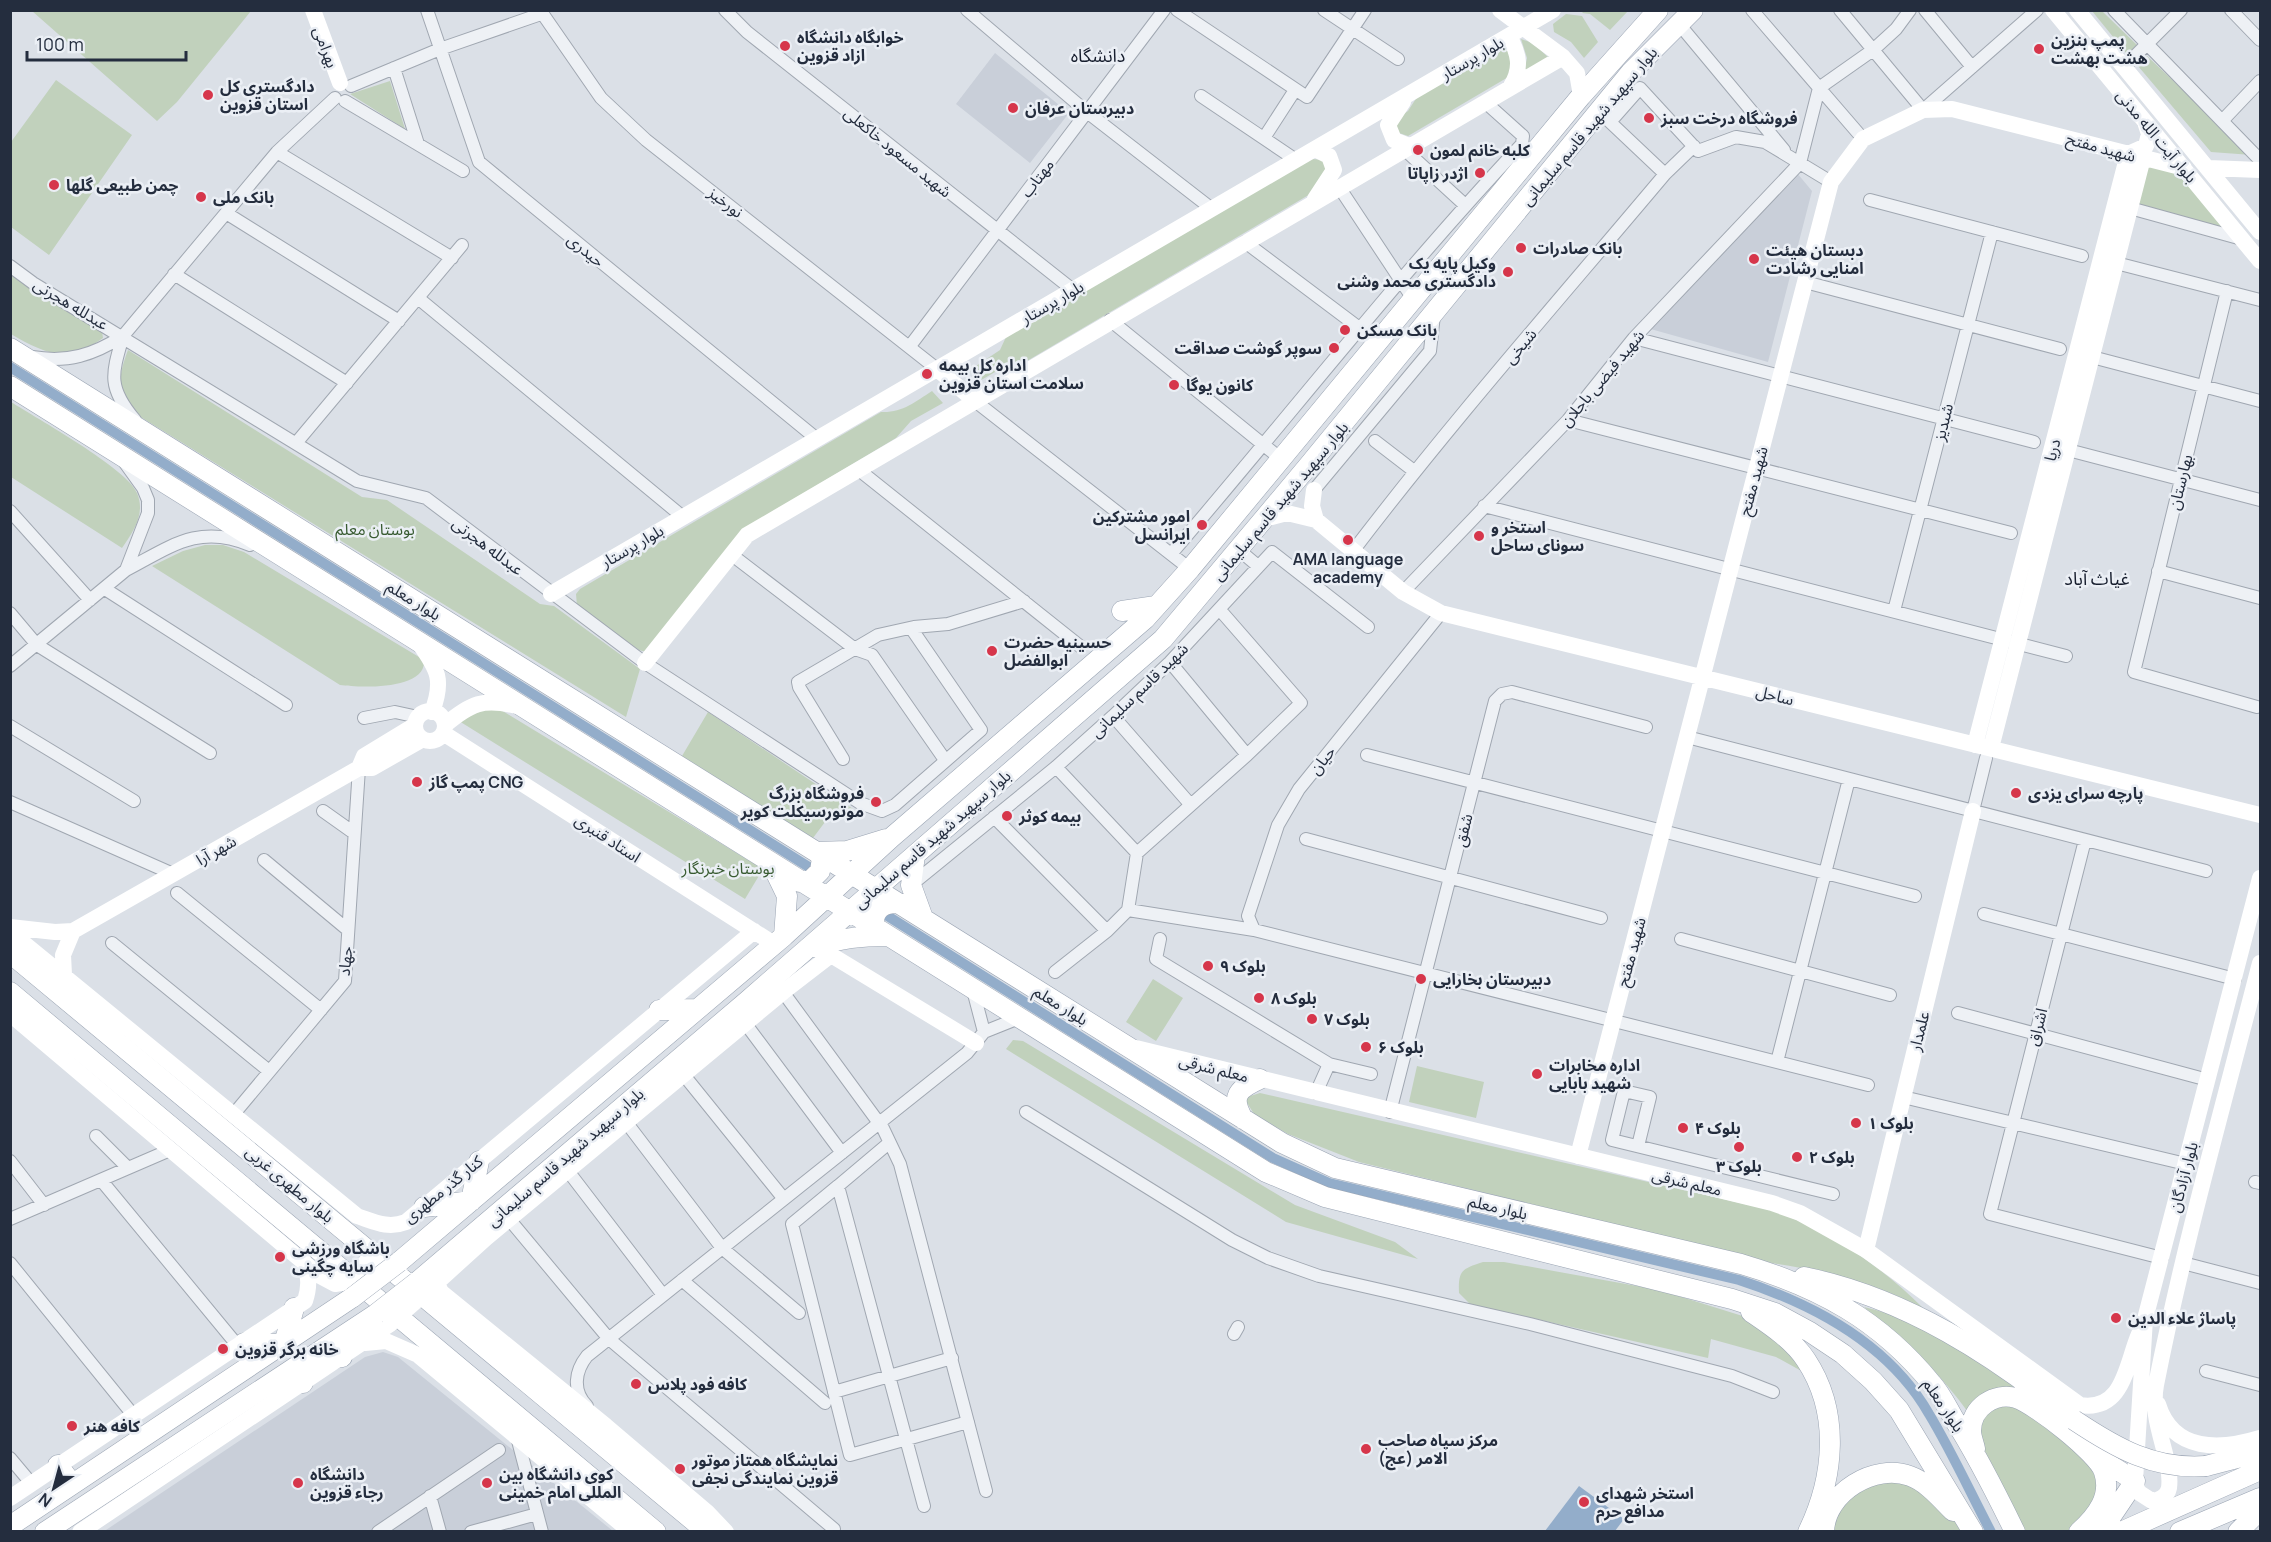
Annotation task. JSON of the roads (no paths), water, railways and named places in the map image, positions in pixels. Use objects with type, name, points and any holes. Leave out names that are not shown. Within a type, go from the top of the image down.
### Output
[{"type":"main road","name":"بلوار سپهبد شهید قاسم سلیمانی","points":[[10,1526],[284,1344],[347,1290],[399,1262],[779,940],[892,837],[1156,606],[1190,569],[1581,96],[1658,10]]},
{"type":"main road","name":"بلوار سپهبد شهید قاسم سلیمانی","points":[[45,1532],[304,1362],[383,1319],[429,1284],[509,1211],[750,1013],[801,953],[1163,639],[1434,314],[1631,72],[1686,17]]},
{"type":"main road","name":"بلوار معلم","points":[[17,352],[1282,1143],[1335,1168],[1741,1264],[1789,1278],[1829,1297],[1867,1320],[1901,1350],[1933,1385],[1976,1455],[2015,1532]]},
{"type":"main road","name":"بلوار معلم","points":[[10,386],[1266,1172],[1325,1197],[1732,1299],[1775,1312],[1810,1332],[1842,1354],[1873,1381],[1899,1410],[1972,1530]]},
{"type":"main road","points":[[1122,611],[1156,606]]},
{"type":"main road","points":[[817,852],[847,851],[892,837]]},
{"type":"main road","points":[[800,882],[811,880],[820,871],[822,858],[817,852]]},
{"type":"main road","points":[[915,855],[911,885],[923,918]]},
{"type":"main road","points":[[771,863],[787,896],[779,940]]},
{"type":"main road","points":[[801,953],[834,940],[881,932],[874,918],[878,910],[890,902],[899,903]]},
{"type":"main road","name":"بلوار مطهری غربی","points":[[10,953],[707,1532]]},
{"type":"main road","name":"بلوار مطهری غربی","points":[[10,992],[656,1532]]},
{"type":"main road","points":[[659,1010],[695,1009]]},
{"type":"main road","points":[[1243,1119],[1236,1106],[1237,1096],[1243,1087],[1260,1079]]},
{"type":"main road","points":[[424,1207],[471,1201],[479,1161]]},
{"type":"main road","points":[[486,1238],[509,1211]]},
{"type":"main road","points":[[1741,1264],[1838,1284],[1896,1306],[1962,1340],[2019,1375],[2074,1420],[2132,1454],[2182,1468],[2206,1466],[2260,1452]]},
{"type":"main road","points":[[1732,1299],[1770,1325],[1792,1344],[1806,1360],[1821,1392],[1828,1416],[1831,1446],[1821,1503],[1808,1532]]},
{"type":"main road","points":[[241,1344],[284,1344],[294,1308]]},
{"type":"main road","points":[[303,1383],[304,1362],[342,1357]]},
{"type":"main road","points":[[1976,1455],[1971,1430],[1977,1413],[1988,1400],[2002,1396],[2018,1399],[2034,1408],[2092,1454],[2135,1481],[2110,1518],[2095,1532]]},
{"type":"main road","points":[[2079,1532],[2102,1506],[2107,1490],[2104,1470],[2092,1454]]},
{"type":"main road","points":[[58,1465],[72,1485]]},
{"type":"main road","points":[[2121,1532],[2260,1470]]},
{"type":"main road","points":[[1824,1532],[1835,1503],[1849,1487],[1868,1475],[1888,1473],[1911,1476],[1929,1488],[1972,1530]]},
{"type":"main road","points":[[2180,1532],[2260,1498]]},
{"type":"main road","points":[[2241,1528],[2260,1510]]},
{"type":"street","name":"بهرامی","points":[[313,10],[343,92]]},
{"type":"street","name":"حیدری","points":[[427,10],[479,162],[817,439]]},
{"type":"street","name":"شهید مسعود خاکعلی","points":[[725,10],[747,32],[1073,290]]},
{"type":"street","points":[[967,10],[1087,112],[1212,209]]},
{"type":"street","points":[[1178,10],[1307,97],[1365,10]]},
{"type":"street","points":[[1324,10],[1398,59]]},
{"type":"street","points":[[1500,10],[1563,57],[1577,73],[1581,96]]},
{"type":"street","name":"بلوار پرستار","points":[[551,594],[1553,10]]},
{"type":"street","points":[[1752,10],[1858,133]]},
{"type":"street","points":[[1840,10],[1923,110],[2037,10]]},
{"type":"street","points":[[1795,160],[1819,88],[1873,50],[1896,29],[1910,10]]},
{"type":"street","points":[[1925,10],[1972,67]]},
{"type":"street","name":"بلوار آیت الله مدنی","points":[[2053,10],[2260,261]]},
{"type":"street","name":"بلوار آیت الله مدنی","points":[[2078,10],[2260,232]]},
{"type":"street","points":[[2114,10],[2260,160]]},
{"type":"street","points":[[2124,67],[2181,10]]},
{"type":"street","points":[[2231,10],[2260,39]]},
{"type":"street","points":[[17,352],[69,360],[89,355],[123,336],[277,152],[343,92],[440,48],[541,12]]},
{"type":"street","name":"نورخیز","points":[[541,12],[602,98],[646,140],[937,369]]},
{"type":"street","name":"مهتاب","points":[[910,346],[1087,112],[1159,12]]},
{"type":"street","points":[[1686,17],[1795,160]]},
{"type":"street","points":[[1509,36],[1517,49],[1520,64],[1512,86]]},
{"type":"street","points":[[645,663],[747,535],[1110,320],[1563,57]]},
{"type":"street","points":[[394,68],[418,144]]},
{"type":"street","points":[[2222,121],[2260,81]]},
{"type":"street","points":[[1610,123],[1640,88],[1698,151],[1736,136],[1765,142],[1831,182]]},
{"type":"street","points":[[1264,138],[1295,90]]},
{"type":"street","points":[[343,92],[418,144],[463,171]]},
{"type":"street","points":[[1410,94],[1388,125],[1394,140],[1406,147],[1465,205]]},
{"type":"street","points":[[1201,96],[1296,160]]},
{"type":"street","points":[[1171,554],[1359,327],[1465,205],[1522,144],[1523,136],[1485,102]]},
{"type":"street","points":[[2135,156],[2146,146],[2149,134],[2142,118],[2153,102]]},
{"type":"street","points":[[1606,103],[1610,123],[1665,174]]},
{"type":"street","name":"شهید مفتح","points":[[1578,1156],[1831,182],[1863,139],[1923,110],[1952,109],[2184,168]]},
{"type":"street","name":"شیخی","points":[[1353,551],[1414,471],[1665,174],[1694,146]]},
{"type":"street","points":[[1312,202],[1334,170],[1334,164],[1329,156],[1315,149]]},
{"type":"street","points":[[277,152],[452,258]]},
{"type":"street","name":"دریا","points":[[2036,540],[2068,450],[2076,353],[2116,262],[2130,208],[2135,156]]},
{"type":"street","name":"دریا","points":[[1984,750],[2036,540],[2076,353],[2135,156]]},
{"type":"street","name":"شهید فیضی باجلان","points":[[1403,592],[1568,420],[1634,338],[1795,160]]},
{"type":"street","points":[[2208,168],[2260,170]]},
{"type":"street","points":[[1339,187],[1413,299]]},
{"type":"street","points":[[1870,200],[2082,256]]},
{"type":"street","points":[[2130,208],[2242,238]]},
{"type":"street","points":[[226,213],[399,321]]},
{"type":"street","name":"شبدیز","points":[[1894,611],[1992,232]]},
{"type":"street","points":[[1245,242],[1378,342]]},
{"type":"street","points":[[297,442],[462,245]]},
{"type":"street","points":[[2116,262],[2260,300]]},
{"type":"street","name":"عبدلله هجرتی","points":[[10,266],[33,283],[297,442],[357,481],[426,498],[645,663],[871,808],[882,811],[895,805],[981,730],[911,628]]},
{"type":"street","points":[[174,274],[347,383]]},
{"type":"street","points":[[1805,282],[2260,401]]},
{"type":"street","name":"بهارستان","points":[[2227,291],[2134,672],[2258,707]]},
{"type":"street","points":[[418,298],[683,517]]},
{"type":"street","points":[[1316,520],[1312,506],[1314,490],[1430,351],[1434,314]]},
{"type":"street","points":[[1110,320],[1281,459]]},
{"type":"street","points":[[123,336],[112,376],[114,388],[126,410],[150,435]]},
{"type":"street","points":[[1634,338],[2034,441]]},
{"type":"street","points":[[937,369],[1190,569]]},
{"type":"street","points":[[1568,420],[2011,533]]},
{"type":"street","points":[[1375,441],[1414,471]]},
{"type":"street","points":[[2068,450],[2260,500]]},
{"type":"street","points":[[116,453],[143,488],[148,500],[145,525],[126,570]]},
{"type":"street","points":[[859,470],[1081,647]]},
{"type":"street","points":[[1484,506],[2066,656]]},
{"type":"street","points":[[10,511],[90,600]]},
{"type":"street","name":"ساحل","points":[[1264,519],[1287,513],[1316,520],[1403,592],[1442,613],[1703,677],[1984,750],[2260,815]]},
{"type":"street","points":[[10,666],[126,570],[176,543],[206,535],[239,540],[279,555]]},
{"type":"street","points":[[1239,550],[1258,566]]},
{"type":"street","name":"شهید قاسم سلیمانی","points":[[911,885],[1056,767],[1113,716],[1170,662],[1272,552],[1368,627]]},
{"type":"street","points":[[732,555],[855,649],[872,655],[945,760]]},
{"type":"street","points":[[2158,571],[2260,598]]},
{"type":"street","points":[[105,589],[286,705]]},
{"type":"street","points":[[843,759],[798,682],[878,635],[948,624],[1024,601]]},
{"type":"street","points":[[1055,972],[1107,931],[1128,910],[1137,853],[1247,755],[1301,703],[1220,610]]},
{"type":"street","points":[[10,613],[37,645],[210,753]]},
{"type":"street","name":"حیان","points":[[1254,930],[1248,916],[1278,825],[1299,789],[1442,613]]},
{"type":"street","points":[[418,642],[440,677],[439,694],[422,723]]},
{"type":"street","points":[[1170,662],[1247,755]]},
{"type":"street","name":"شفق","points":[[1390,1112],[1495,701],[1502,694],[1512,692],[1646,727]]},
{"type":"street","name":"شهر آرا","points":[[73,931],[359,768],[372,768],[422,723],[432,741],[474,704],[485,701],[520,706]]},
{"type":"street","points":[[364,718],[395,712],[422,723],[441,716],[444,729]]},
{"type":"street","points":[[1113,716],[1190,804]]},
{"type":"street","points":[[10,726],[134,801]]},
{"type":"street","name":"استاد قنبری","points":[[444,729],[754,931],[779,940]]},
{"type":"street","points":[[1687,738],[2206,871]]},
{"type":"street","points":[[1973,811],[1984,750]]},
{"type":"street","points":[[1367,755],[1915,896]]},
{"type":"street","points":[[1056,767],[1137,853]]},
{"type":"street","name":"جهاد","points":[[233,1115],[345,981],[359,768]]},
{"type":"street","points":[[1777,1062],[1849,779]]},
{"type":"street","points":[[10,802],[173,874]]},
{"type":"street","points":[[323,811],[354,833]]},
{"type":"street","name":"علمدار","points":[[1866,1250],[1973,811]]},
{"type":"street","points":[[994,818],[1107,931]]},
{"type":"street","points":[[1306,839],[1601,918]]},
{"type":"street","name":"اشراق","points":[[2085,840],[1990,1214],[2162,1258]]},
{"type":"street","points":[[264,860],[348,930]]},
{"type":"street","name":"بلوار آزادگان","points":[[2135,1481],[2145,1319],[2260,878]]},
{"type":"street","points":[[177,893],[321,1010]]},
{"type":"street","points":[[1128,910],[1254,930],[1868,1085]]},
{"type":"street","points":[[1984,914],[2235,979]]},
{"type":"street","points":[[10,930],[73,931],[63,955],[64,975]]},
{"type":"street","name":"کنار گذر مطهری","points":[[10,930],[357,1216],[383,1225],[396,1226],[406,1222],[754,931]]},
{"type":"street","points":[[1160,939],[1156,959],[1329,1064],[1371,1074]]},
{"type":"street","points":[[1681,939],[1890,995]]},
{"type":"street","points":[[112,943],[269,1071]]},
{"type":"street","points":[[834,1529],[609,1339],[509,1211],[567,1171],[684,1074],[750,1013],[783,992],[831,956],[980,1037]]},
{"type":"street","name":"بلوار آزادگان","points":[[2156,1388],[2183,1263],[2260,963]]},
{"type":"street","points":[[973,990],[980,1037]]},
{"type":"street","points":[[783,992],[880,1123],[900,1164],[987,1491]]},
{"type":"street","points":[[750,1013],[842,1153]]},
{"type":"street","points":[[1958,1013],[2208,1080]]},
{"type":"street","points":[[10,1014],[326,1281],[347,1290],[381,1250],[382,1236],[357,1216]]},
{"type":"street","points":[[606,1426],[582,1402],[577,1378],[582,1362],[880,1123],[980,1037],[1019,1018]]},
{"type":"street","name":"معلم شرقی","points":[[1124,1045],[1390,1112],[1746,1196],[1800,1213],[1866,1250],[2080,1405],[2098,1406],[2119,1391],[2145,1319]]},
{"type":"street","points":[[1316,1093],[1329,1064]]},
{"type":"street","points":[[684,1074],[784,1199]]},
{"type":"street","points":[[1638,1146],[1650,1097],[1624,1090],[1612,1140],[1833,1194]]},
{"type":"street","points":[[1903,1097],[2186,1164]]},
{"type":"street","points":[[1026,1112],[1232,1240],[1268,1258],[1319,1276],[1530,1324],[1732,1376],[1773,1392]]},
{"type":"street","points":[[626,1122],[722,1248],[800,1313]]},
{"type":"street","points":[[96,1136],[128,1168]]},
{"type":"street","points":[[889,1143],[792,1224],[850,1455],[968,1422]]},
{"type":"street","points":[[10,1219],[171,1150]]},
{"type":"street","points":[[10,1161],[44,1204]]},
{"type":"street","points":[[567,1171],[663,1295]]},
{"type":"street","points":[[1746,1196],[1752,1174]]},
{"type":"street","points":[[101,1180],[241,1344]]},
{"type":"street","points":[[838,1186],[924,1506]]},
{"type":"street","points":[[486,1238],[429,1284],[606,1426],[707,1512],[726,1532]]},
{"type":"street","points":[[10,1498],[305,1301],[309,1291],[309,1275],[302,1259]]},
{"type":"street","points":[[10,1263],[134,1416]]},
{"type":"street","points":[[2183,1263],[2260,1283]]},
{"type":"street","points":[[682,1280],[825,1403]]},
{"type":"street","points":[[80,1532],[361,1344],[383,1319]]},
{"type":"street","points":[[361,1344],[386,1341],[418,1355],[631,1532]]},
{"type":"street","points":[[834,1392],[952,1358]]},
{"type":"street","points":[[2206,1371],[2260,1386]]},
{"type":"street","points":[[2156,1388],[2164,1418],[2189,1440],[2221,1448],[2260,1438]]},
{"type":"street","points":[[2135,1481],[2138,1492],[2147,1499],[2160,1499],[2169,1490],[2168,1471],[2156,1425],[2156,1388]]},
{"type":"street","points":[[517,1437],[542,1532]]},
{"type":"street","points":[[378,1532],[499,1450]]},
{"type":"street","points":[[10,1458],[31,1484]]},
{"type":"street","points":[[430,1496],[440,1532]]},
{"type":"street","points":[[471,1532],[537,1515]]},
{"type":"water","name":"استخر شهدای مدافع حرم","points":[[1579,1486],[1624,1519],[1615,1531],[1545,1531]]},
{"type":"waterway","points":[[10,367],[812,869]]},
{"type":"waterway","points":[[886,915],[1273,1158],[1329,1183],[1739,1280],[1821,1314],[1871,1347],[1912,1389],[1929,1414],[1991,1532]]},
{"type":"place","name":"خوابگاه دانشگاه ازاد قزوین","points":[[785,46]]},
{"type":"place","name":"پمپ بنزین هشت بهشت","points":[[2039,49]]},
{"type":"place","name":"دادگستری کل استان قزوین","points":[[208,95]]},
{"type":"place","name":"دبیرستان عرفان","points":[[1013,108]]},
{"type":"place","name":"فروشگاه درخت سبز","points":[[1649,118]]},
{"type":"place","name":"کلبه خانم لمون","points":[[1418,150]]},
{"type":"place","name":"اژدر زاپاتا","points":[[1480,173]]},
{"type":"place","name":"چمن طبیعی گلها","points":[[54,185]]},
{"type":"place","name":"بانک ملی","points":[[201,197]]},
{"type":"place","name":"بانک صادرات","points":[[1521,248]]},
{"type":"place","name":"دبستان هیئت امنایی رشادت","points":[[1754,259]]},
{"type":"place","name":"وکیل پایه یک دادگستری محمد وشنی","points":[[1508,272]]},
{"type":"place","name":"بانک مسکن","points":[[1345,330]]},
{"type":"place","name":"سوپر گوشت صداقت","points":[[1334,348]]},
{"type":"place","name":"اداره کل بیمه سلامت استان قزوین","points":[[927,374]]},
{"type":"place","name":"کانون یوگا","points":[[1174,385]]},
{"type":"place","name":"امور مشترکین ایرانسل","points":[[1202,525]]},
{"type":"place","name":"استخر و سونای ساحل","points":[[1479,536]]},
{"type":"place","name":"AMA language academy","points":[[1348,540]]},
{"type":"place","name":"حسینیه حضرت ابوالفضل","points":[[992,651]]},
{"type":"place","name":"پمپ گاز CNG","points":[[417,782]]},
{"type":"place","name":"پارچه سرای یزدی","points":[[2016,793]]},
{"type":"place","name":"فروشگاه بزرگ موتورسیکلت کویر","points":[[876,802]]},
{"type":"place","name":"بیمه کوثر","points":[[1007,816]]},
{"type":"place","name":"بلوک ۹","points":[[1208,966]]},
{"type":"place","name":"دبیرستان بخارایی","points":[[1421,979]]},
{"type":"place","name":"بلوک ۸","points":[[1259,998]]},
{"type":"place","name":"بلوک ۷","points":[[1312,1019]]},
{"type":"place","name":"بلوک ۶","points":[[1366,1047]]},
{"type":"place","name":"اداره مخابرات شهید بابایی","points":[[1537,1074]]},
{"type":"place","name":"بلوک ۱","points":[[1856,1123]]},
{"type":"place","name":"بلوک ۴","points":[[1683,1128]]},
{"type":"place","name":"بلوک ۳","points":[[1739,1147]]},
{"type":"place","name":"بلوک ۲","points":[[1797,1157]]},
{"type":"place","name":"باشگاه ورزشى سايه چگينى","points":[[280,1257]]},
{"type":"place","name":"پاساژ علاء الدین","points":[[2116,1318]]},
{"type":"place","name":"خانه برگر قزوین","points":[[223,1349]]},
{"type":"place","name":"کافه فود پلاس","points":[[636,1384]]},
{"type":"place","name":"کافه هنر","points":[[72,1426]]},
{"type":"place","name":"مرکز سپاه صاحب الامر (عج)","points":[[1366,1449]]},
{"type":"place","name":"نمایشگاه همتاز موتور قزوین نمایندگی نجفی","points":[[680,1469]]},
{"type":"place","name":"دانشگاه رجاء قزوین","points":[[298,1483]]},
{"type":"place","name":"کوی دانشگاه بین المللی امام خمینی","points":[[487,1483]]},
{"type":"place","name":"استخر شهدای مدافع حرم","points":[[1584,1502]]},
{"type":"district","name":"دانشگاه","points":[[1098,56]]},
{"type":"district","name":"غیاث آباد","points":[[2097,579]]},
{"type":"park label","name":"بوستان معلم","points":[[375,529]]},
{"type":"park label","name":"بوستان خبرنگار","points":[[728,868]]}]
